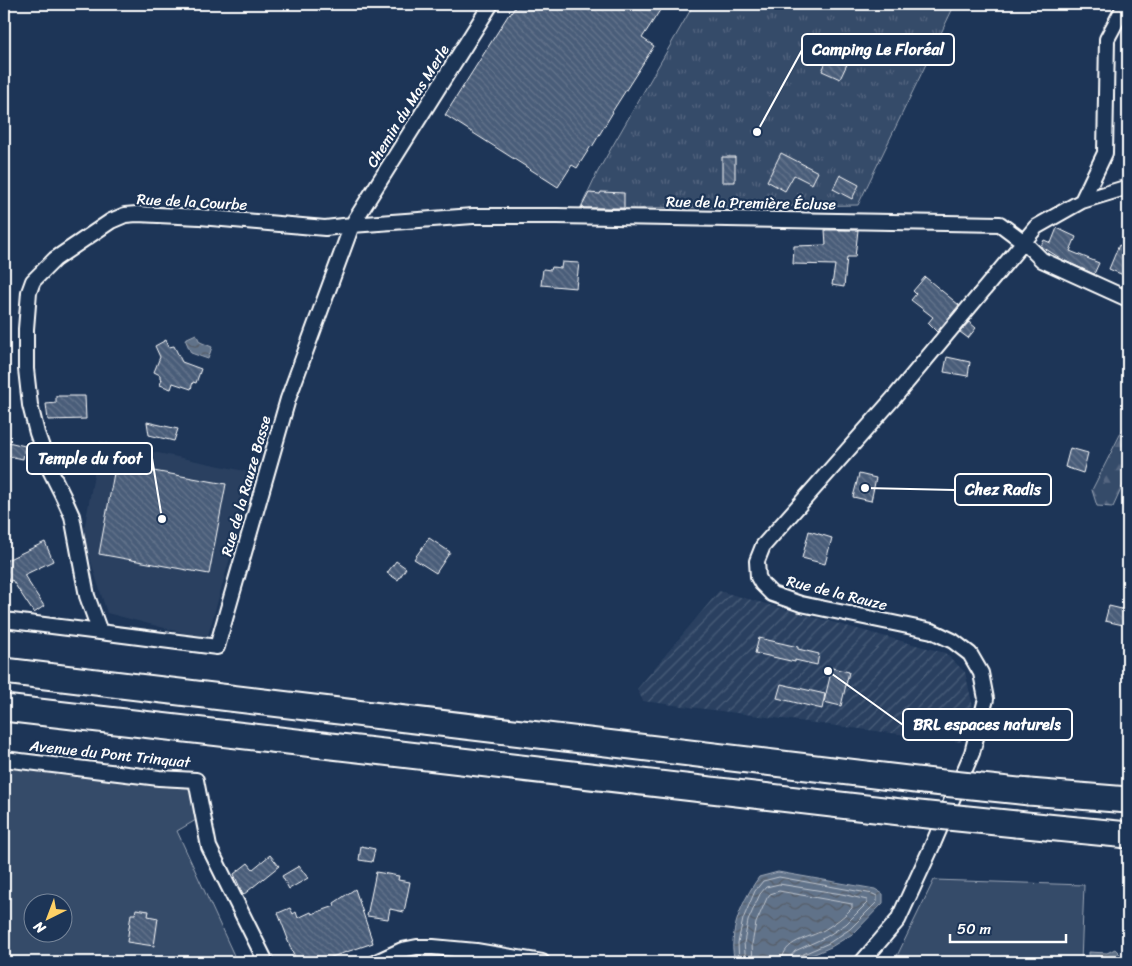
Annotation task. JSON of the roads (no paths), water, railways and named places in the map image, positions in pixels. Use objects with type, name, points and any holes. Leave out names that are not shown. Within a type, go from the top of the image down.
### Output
[{"type":"highway","points":[[4,671],[924,781],[1128,800]]},
{"type":"highway","points":[[4,708],[909,813],[1128,835]]},
{"type":"street","name":"Chemin du Mas Merle","points":[[352,225],[491,4]]},
{"type":"street","points":[[1082,201],[1105,153],[1107,39],[1125,5],[1128,4]]},
{"type":"street","name":"Rue de la Rauze","points":[[862,962],[898,920],[972,753],[986,699],[981,673],[970,654],[953,641],[932,631],[801,604],[772,594],[762,584],[758,576],[757,561],[763,546],[892,400],[1036,227],[1082,201],[1128,187]]},
{"type":"street","name":"Rue de la Courbe","points":[[100,632],[87,596],[72,516],[50,470],[37,434],[30,405],[26,369],[26,329],[29,292],[33,281],[55,259],[111,221],[126,215],[200,217],[325,228],[352,225]]},
{"type":"street","name":"Rue de la Première Écluse","points":[[352,225],[473,216],[1000,224],[1024,242],[1042,260],[1128,299]]},
{"type":"street","name":"Rue de la Rauze Basse","points":[[100,632],[217,647],[288,399],[352,225]]},
{"type":"street","points":[[4,620],[100,632]]},
{"type":"street","name":"Avenue du Pont Trinquat","points":[[4,759],[159,778],[196,780],[209,847],[266,962]]},
{"type":"street","points":[[376,962],[402,950],[417,947],[476,951],[542,962]]},
{"type":"water","points":[[196,334],[200,342],[212,347],[208,359],[191,353],[185,339]]},
{"type":"water","points":[[778,872],[875,889],[883,894],[883,903],[854,933],[831,947],[796,962],[735,962],[734,933],[745,899],[759,877]]},
{"type":"water","points":[[1115,949],[1121,955],[1113,962],[1089,962],[1089,952],[1107,953]]},
{"type":"place","name":"Camping Le Floréal","points":[[757,132]]},
{"type":"place","name":"Chez Radis","points":[[865,488]]},
{"type":"place","name":"Temple du foot","points":[[162,519]]},
{"type":"place","name":"BRL espaces naturels","points":[[828,671]]}]
